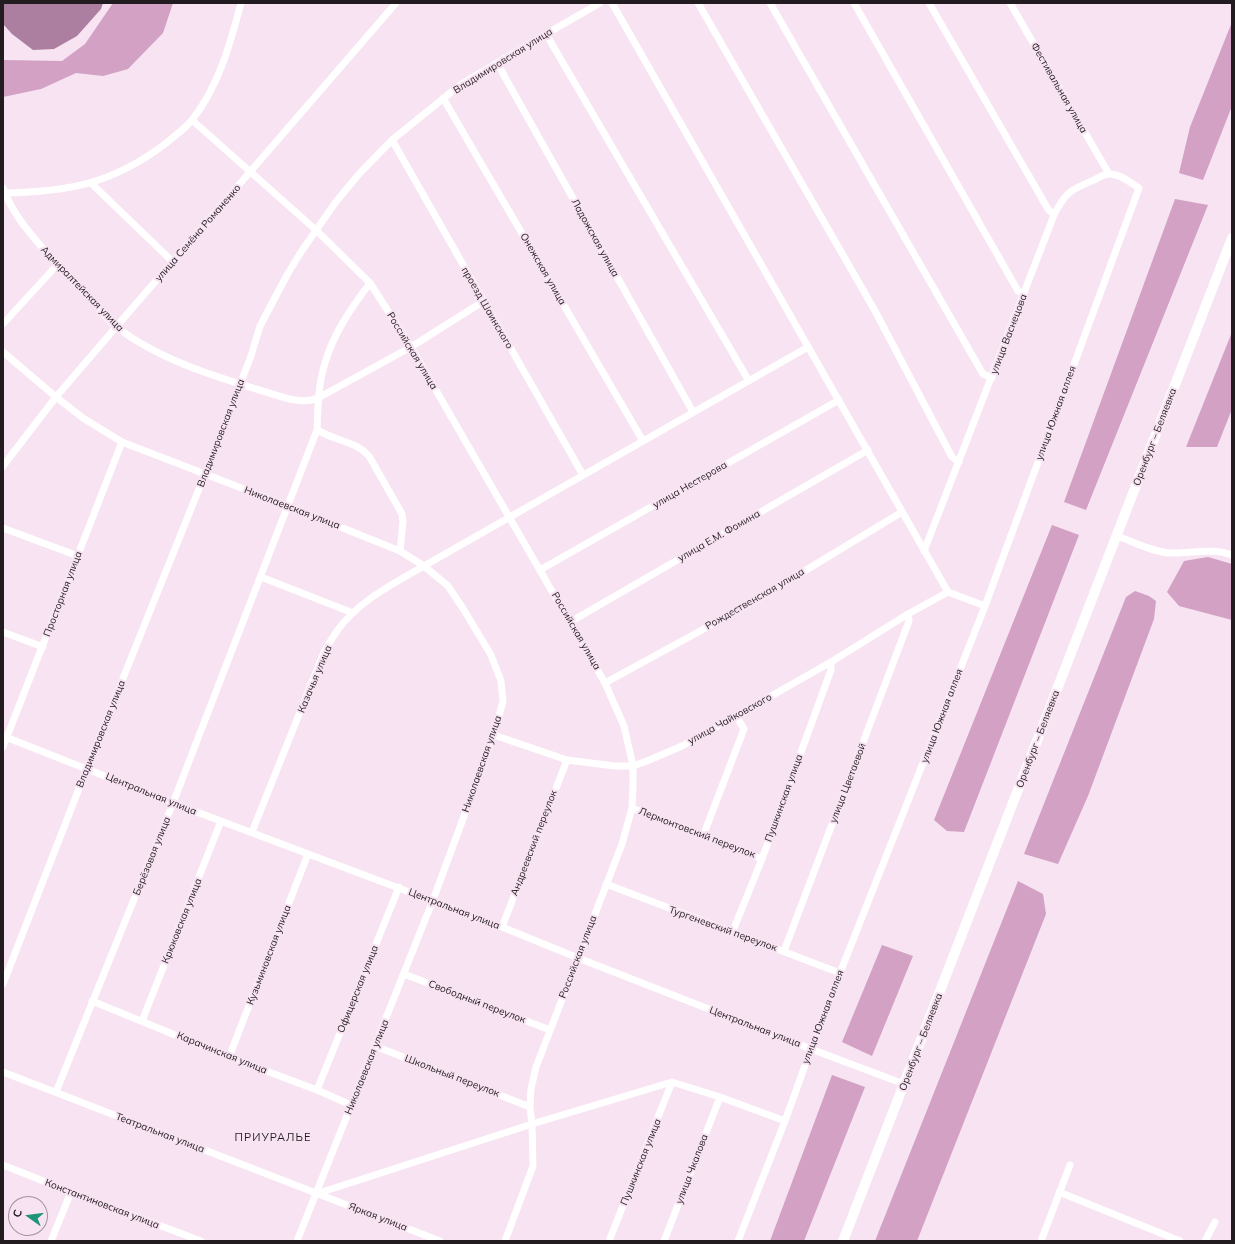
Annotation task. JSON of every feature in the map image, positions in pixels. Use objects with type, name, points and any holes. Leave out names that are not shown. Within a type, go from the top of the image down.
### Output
[{"type":"main road","name":"Оренбург – Беляевка","points":[[843,1241],[1232,238]]},
{"type":"street","points":[[3,192],[57,191],[91,183],[115,174],[138,162],[179,132],[192,120],[207,97],[219,73],[226,56],[241,3]]},
{"type":"street","name":"улица Семёна Романенко","points":[[3,466],[56,398],[116,327],[396,3]]},
{"type":"street","name":"Владимировская улица","points":[[3,984],[87,768],[205,474],[240,384],[260,326],[273,299],[301,252],[335,203],[359,174],[392,140],[460,85],[600,3]]},
{"type":"street","points":[[612,3],[948,592],[985,606]]},
{"type":"street","points":[[698,3],[874,309],[952,457],[959,462]]},
{"type":"street","points":[[770,3],[983,374],[992,378]]},
{"type":"street","points":[[854,3],[1018,291],[1024,294]]},
{"type":"street","points":[[929,3],[1048,209],[1054,215]]},
{"type":"street","name":"Фестивальная улица","points":[[1010,3],[1109,174]]},
{"type":"street","points":[[546,34],[749,381]]},
{"type":"street","name":"Ладожская улица","points":[[497,63],[693,412]]},
{"type":"street","name":"Онежская улица","points":[[444,98],[643,441]]},
{"type":"street","name":"Российская улица","points":[[192,120],[316,230],[370,284],[411,347],[510,516],[605,682],[624,726],[633,766],[632,808],[622,844],[536,1066],[531,1090],[530,1107],[533,1166],[506,1241]]},
{"type":"street","name":"проезд Шаинского","points":[[392,140],[583,475]]},
{"type":"street","name":"улица Васнецова","points":[[924,551],[1054,215],[1062,200],[1070,191],[1109,174]]},
{"type":"street","name":"улица Южная аллея","points":[[738,1241],[785,1121],[840,973],[985,606],[1139,188],[1121,178],[1109,174]]},
{"type":"street","points":[[91,183],[173,262]]},
{"type":"street","name":"Адмиралтейская улица","points":[[3,192],[27,230],[57,265],[116,327],[134,340],[163,355],[199,370],[290,399],[310,401],[318,398],[411,347],[484,301]]},
{"type":"street","points":[[3,324],[57,265]]},
{"type":"street","name":"Берёзовая улица","points":[[56,1092],[173,803],[317,430],[318,398],[325,363],[332,344],[355,303],[370,284]]},
{"type":"street","points":[[510,516],[808,347]]},
{"type":"street","name":"Николаевская улица","points":[[3,352],[56,398],[83,418],[122,442],[400,551],[424,566],[448,586],[491,655],[501,681],[503,701],[494,735],[404,974],[297,1241]]},
{"type":"street","name":"улица Нестерова","points":[[540,570],[839,400]]},
{"type":"street","points":[[317,430],[363,449],[369,456],[402,514],[403,522],[400,551]]},
{"type":"street","name":"Просторная улица","points":[[3,747],[5,736],[43,647],[122,442]]},
{"type":"street","name":"улица Е.М. Фомина","points":[[570,622],[868,450]]},
{"type":"street","name":"Рождественская улица","points":[[605,682],[755,601],[902,512]]},
{"type":"street","name":"Казачья улица","points":[[252,832],[324,652],[337,630],[353,613],[371,598],[510,516]]},
{"type":"street","points":[[3,528],[78,556]]},
{"type":"street","points":[[1117,536],[1161,552],[1172,553],[1202,550],[1232,555]]},
{"type":"street","points":[[261,577],[353,613]]},
{"type":"street","name":"улица Чайковского","points":[[494,735],[567,760],[615,766],[633,766],[682,746],[831,662],[908,614],[948,592]]},
{"type":"street","name":"улица Цветаевой","points":[[784,951],[909,621],[908,614]]},
{"type":"street","points":[[3,632],[43,647]]},
{"type":"street","name":"Пушкинская улица","points":[[732,933],[762,859],[831,670],[831,662]]},
{"type":"street","points":[[703,836],[744,729],[736,716]]},
{"type":"street","name":"Центральная улица","points":[[5,736],[222,822],[399,887],[904,1084]]},
{"type":"street","name":"Андреевский переулок","points":[[502,927],[567,760]]},
{"type":"street","name":"Лермонтовский переулок","points":[[632,808],[762,859]]},
{"type":"street","name":"Крюковская улица","points":[[142,1021],[222,822]]},
{"type":"street","name":"Кузьминовская улица","points":[[229,1057],[308,854]]},
{"type":"street","name":"Тургеневский переулок","points":[[606,884],[840,973]]},
{"type":"street","name":"Офицерская улица","points":[[317,1090],[399,887]]},
{"type":"street","name":"Свободный переулок","points":[[404,974],[550,1030]]},
{"type":"street","name":"Карачинская улица","points":[[92,1001],[229,1057],[317,1090],[351,1105]]},
{"type":"street","name":"Школьный переулок","points":[[375,1046],[530,1107]]},
{"type":"street","name":"Театральная улица","points":[[3,1072],[316,1194]]},
{"type":"street","points":[[316,1194],[532,1124],[672,1082],[720,1097],[785,1121]]},
{"type":"street","name":"Пушкинская улица","points":[[609,1241],[672,1082]]},
{"type":"street","name":"улица Чкалова","points":[[664,1241],[720,1097]]},
{"type":"street","points":[[1041,1241],[1070,1165]]},
{"type":"street","name":"Константиновская улица","points":[[4,1168],[201,1241]]},
{"type":"street","points":[[51,1241],[71,1192]]},
{"type":"street","points":[[1059,1192],[1180,1241]]},
{"type":"street","name":"Яркая улица","points":[[316,1194],[440,1241]]},
{"type":"street","points":[[1205,1241],[1215,1222]]},
{"type":"shaded area","points":[[3,3],[103,3],[101,9],[77,36],[54,49],[33,50],[12,34],[3,24]]},
{"type":"shaded area","points":[[113,3],[173,3],[163,33],[128,69],[103,76],[76,73],[41,89],[3,97],[3,60],[62,61],[85,44]]},
{"type":"shaded area","points":[[1232,22],[1232,106],[1203,180],[1179,173],[1190,127]]},
{"type":"shaded area","points":[[1175,199],[1208,205],[1086,510],[1064,502]]},
{"type":"shaded area","points":[[1232,332],[1232,409],[1217,447],[1186,447]]},
{"type":"shaded area","points":[[1052,525],[1079,535],[964,832],[947,831],[934,820]]},
{"type":"shaded area","points":[[1208,557],[1232,564],[1232,620],[1179,606],[1167,592],[1184,561]]},
{"type":"shaded area","points":[[1135,591],[1149,596],[1156,601],[1154,619],[1088,796],[1058,864],[1024,854],[1126,597]]},
{"type":"shaded area","points":[[1018,881],[1043,894],[1046,914],[917,1241],[875,1241]]},
{"type":"shaded area","points":[[882,945],[913,956],[872,1056],[842,1042]]},
{"type":"shaded area","points":[[832,1075],[865,1087],[804,1241],[770,1241]]},
{"type":"district","name":"ПРИУРАЛЬЕ","points":[[273,1138]]}]
